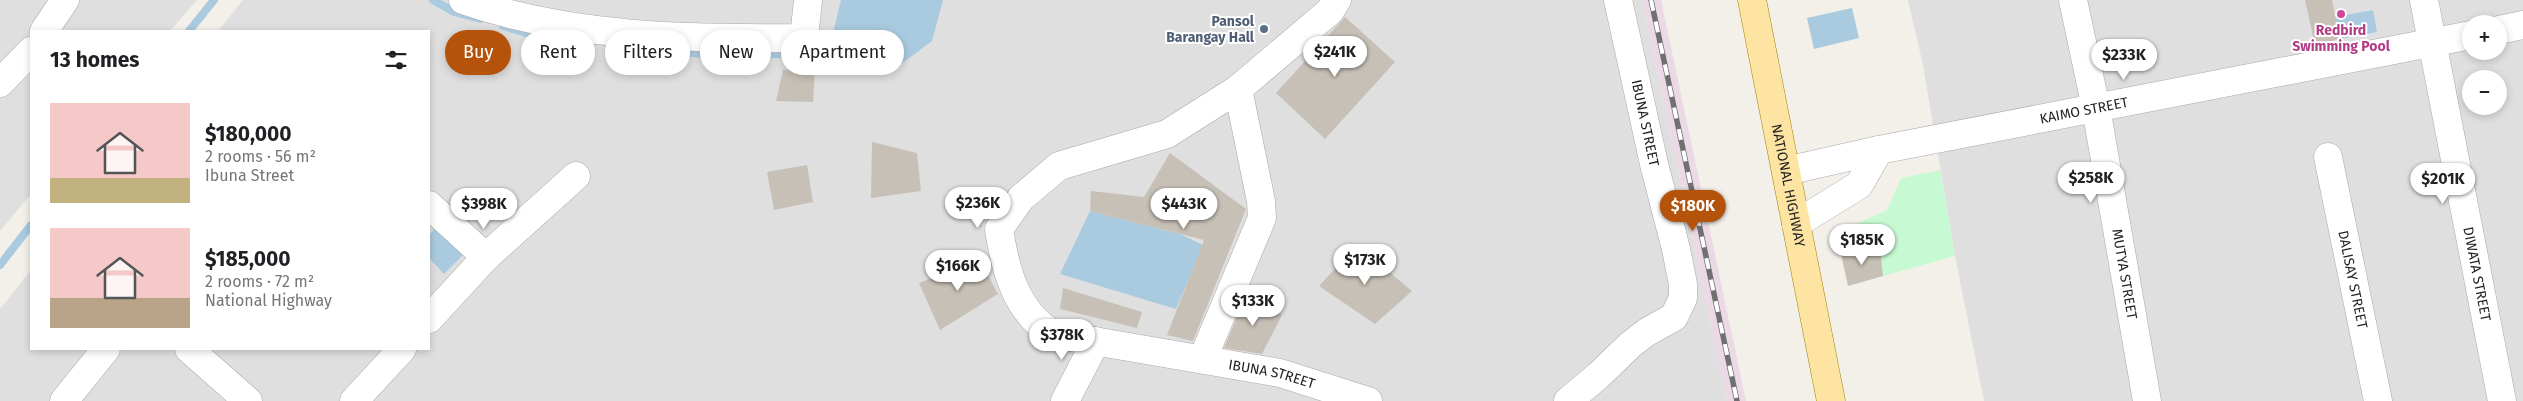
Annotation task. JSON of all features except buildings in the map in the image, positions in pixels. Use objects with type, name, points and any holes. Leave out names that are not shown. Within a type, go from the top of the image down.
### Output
[{"type":"main road","name":"NATIONAL HIGHWAY","points":[[1752,0],[1831,401]]},
{"type":"street","points":[[45,30],[65,0]]},
{"type":"street","points":[[463,0],[498,12],[549,24],[719,39],[804,38],[808,0]]},
{"type":"street","name":"IBUNA STREET","points":[[1337,0],[1330,11],[1238,89],[1167,134],[1059,166],[1021,198],[999,229],[1004,262],[1017,296],[1032,316],[1053,334],[1203,358],[1280,373],[1368,401]]},
{"type":"street","name":"IBUNA STREET","points":[[1568,401],[1630,345],[1674,317],[1683,298],[1678,258],[1654,164],[1618,0]]},
{"type":"street","name":"MUTYA STREET","points":[[2073,0],[2096,108],[2147,401]]},
{"type":"street","name":"DIWATA STREET","points":[[2424,0],[2502,401]]},
{"type":"street","points":[[2507,28],[2523,25]]},
{"type":"street","name":"KAIMO STREET","points":[[1786,171],[1879,150],[2462,37]]},
{"type":"street","points":[[0,83],[30,52]]},
{"type":"street","points":[[1203,358],[1262,218],[1261,201],[1238,89]]},
{"type":"street","points":[[1796,224],[1859,185],[1879,150]]},
{"type":"street","name":"DALISAY STREET","points":[[2328,157],[2378,401]]},
{"type":"street","points":[[430,318],[486,257],[576,176]]},
{"type":"street","points":[[430,206],[486,257]]},
{"type":"street","points":[[1065,401],[1096,341]]},
{"type":"street","points":[[64,401],[105,350]]},
{"type":"street","points":[[190,350],[248,401]]},
{"type":"street","points":[[354,401],[401,350]]},
{"type":"shaded area","points":[[0,0],[197,0],[171,30],[30,30],[30,195],[0,231]]},
{"type":"shaded area","points":[[243,0],[1642,0],[1727,401],[0,401],[0,309],[30,271],[30,350],[430,350],[430,30],[219,30]]},
{"type":"shaded area","points":[[1642,0],[1661,0],[1746,401],[1727,401]]},
{"type":"shaded area","points":[[1908,0],[2523,0],[2523,401],[1984,401],[1955,256],[1923,65]]},
{"type":"green space","points":[[1940,170],[1955,256],[1883,276],[1879,249],[1841,254],[1834,234],[1887,210],[1901,178]]},
{"type":"water","points":[[841,0],[943,0],[932,41],[904,62],[904,30],[834,29]]},
{"type":"water","points":[[1852,8],[1859,38],[1814,49],[1807,18]]},
{"type":"water","points":[[2373,10],[2377,32],[2340,39],[2335,17]]},
{"type":"water","points":[[1090,211],[1180,234],[1203,245],[1176,309],[1060,274]]},
{"type":"water","points":[[441,222],[468,250],[444,274],[430,259],[430,234]]},
{"type":"waterway","points":[[190,30],[214,0]]},
{"type":"waterway","points":[[433,0],[454,12],[480,19]]},
{"type":"waterway","points":[[503,26],[521,31]]},
{"type":"waterway","points":[[690,53],[713,55],[781,54]]},
{"type":"waterway","points":[[0,265],[30,226]]},
{"type":"railway","points":[[1651,0],[1737,401]]},
{"type":"place","name":"Redbird Swimming Pool","points":[[2341,14]]},
{"type":"place","name":"Pansol Barangay Hall","points":[[1264,29]]}]
